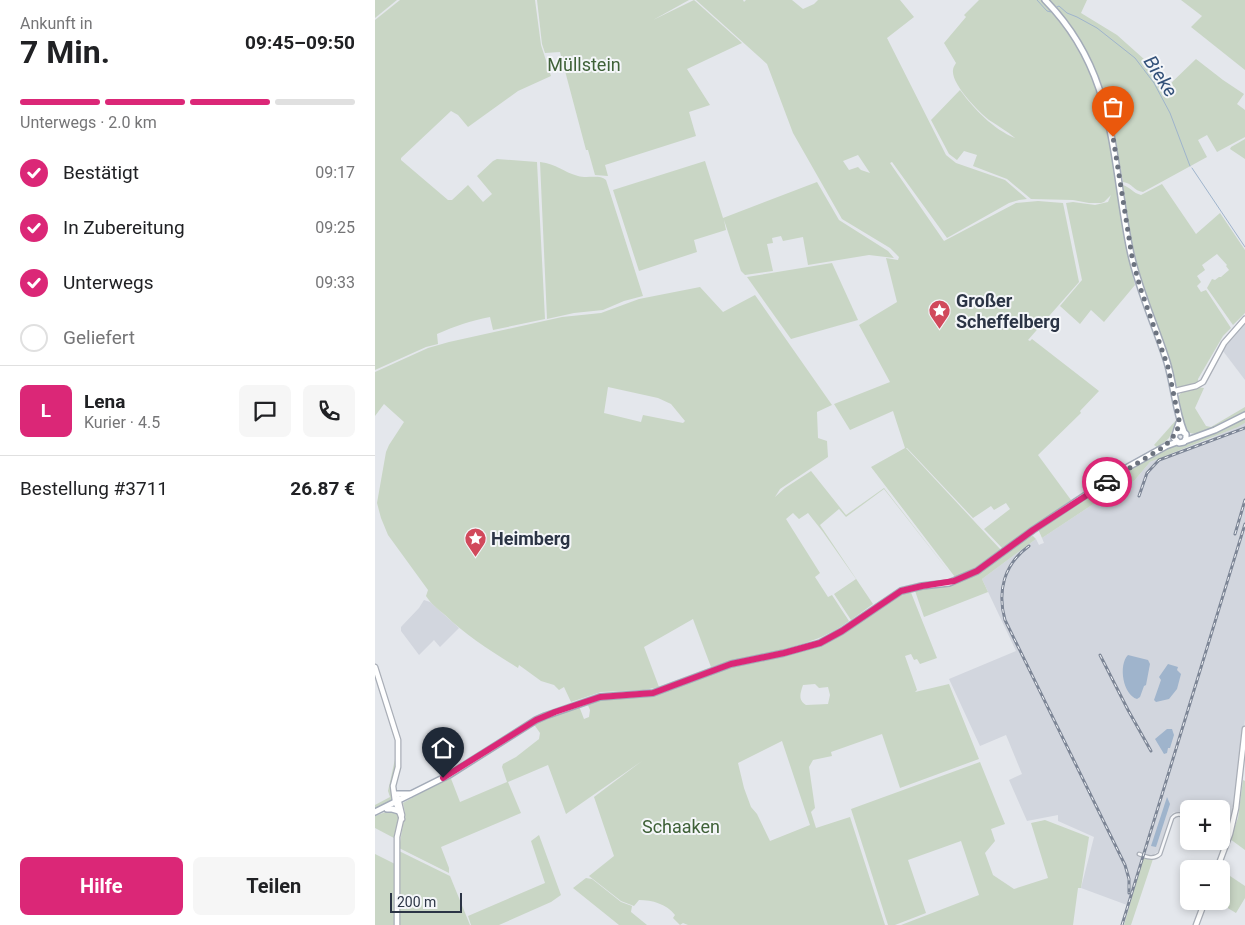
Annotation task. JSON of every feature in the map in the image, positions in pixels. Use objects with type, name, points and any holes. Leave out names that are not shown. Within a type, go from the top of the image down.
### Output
[{"type":"main road","points":[[1045,0],[1063,19],[1076,38],[1095,74],[1108,118],[1134,266],[1175,391],[1180,433],[1177,442]]},
{"type":"main road","points":[[382,810],[449,775],[545,716],[600,697],[653,693],[731,664],[813,645],[842,631],[901,591],[949,583],[970,575],[1033,530],[1128,467],[1165,446],[1177,442],[1181,443],[1195,436],[1215,430],[1245,415]]},
{"type":"main road","points":[[1180,433],[1195,436]]},
{"type":"main road","points":[[1180,433],[1185,441]]},
{"type":"main road","points":[[1165,446],[1180,433]]},
{"type":"main road","points":[[396,794],[413,794]]},
{"type":"main road","points":[[375,812],[393,809],[399,811]]},
{"type":"street","points":[[1175,391],[1196,386],[1203,382],[1227,339],[1245,319]]},
{"type":"street","points":[[375,667],[398,743],[398,767],[393,788],[401,819]]},
{"type":"street","points":[[1230,830],[1243,779],[1245,729]]},
{"type":"street","points":[[393,788],[402,814],[397,840],[397,925]]},
{"type":"street","points":[[1139,854],[1153,858],[1157,857],[1160,854],[1172,818],[1175,815],[1180,814]]},
{"type":"street","points":[[1196,925],[1202,910]]},
{"type":"shaded area","points":[[1245,322],[1245,380],[1223,351],[1233,335]]},
{"type":"shaded area","points":[[1245,423],[1245,719],[1239,779],[1231,824],[1230,800],[1180,800],[1180,814],[1174,812],[1171,815],[1159,851],[1153,855],[1145,855],[1162,799],[1127,905],[1081,888],[1094,837],[1058,821],[1058,815],[1027,821],[1009,780],[1022,774],[1006,735],[980,746],[949,679],[1016,651],[982,579],[1036,539],[1039,545],[1044,543],[1042,538],[1110,493],[1134,481],[1150,462]]},
{"type":"shaded area","points":[[424,600],[430,602],[459,628],[440,647],[434,640],[419,655],[401,631],[401,627]]},
{"type":"green space","points":[[375,0],[397,0],[375,18]]},
{"type":"green space","points":[[400,0],[535,0],[541,45],[551,76],[518,91],[468,127],[458,115],[451,111],[401,160],[448,200],[452,200],[468,185],[483,202],[492,194],[477,176],[493,161],[497,159],[537,162],[545,319],[493,330],[490,317],[469,322],[437,334],[438,344],[426,347],[375,370],[375,20]]},
{"type":"green space","name":"Müllstein","points":[[537,0],[689,0],[653,20],[694,0],[742,43],[687,69],[710,105],[689,112],[696,136],[605,165],[608,176],[595,175],[588,150],[586,150],[560,52],[545,53],[542,44]]},
{"type":"green space","points":[[696,0],[743,0],[744,2],[746,0],[792,0],[803,9],[818,0],[900,0],[914,17],[887,38],[946,155],[956,163],[1005,180],[1027,199],[1009,203],[947,238],[892,162],[890,163],[944,241],[1016,203],[1038,201],[1063,203],[1079,282],[1028,340],[1032,339],[1099,391],[1080,411],[1081,413],[1038,455],[1071,500],[1003,549],[984,529],[1010,509],[1006,503],[994,510],[991,506],[973,518],[906,448],[1001,550],[976,567],[955,577],[871,467],[905,448],[893,411],[850,430],[834,404],[890,382],[859,325],[897,302],[886,258],[898,260],[899,257],[890,248],[842,219],[793,133],[767,64]],"holes":[[[858,155],[870,173],[858,167],[849,170],[843,161]]]},
{"type":"green space","points":[[979,0],[1041,0],[1071,34],[1086,63],[1110,125],[1122,227],[1135,285],[1104,322],[1091,310],[1080,324],[1060,306],[1082,280],[1066,203],[1095,205],[1108,202],[1111,195],[1101,203],[1031,199],[1007,179],[973,166],[977,155],[964,151],[957,160],[949,154],[931,120],[960,90],[985,118],[1015,138],[989,120],[961,90],[954,76],[953,69],[956,63],[944,43],[966,17],[964,15]]},
{"type":"green space","points":[[1049,0],[1087,0],[1081,13],[1117,35],[1145,60],[1168,86],[1196,59],[1244,94],[1237,104],[1245,110],[1245,137],[1217,152],[1207,135],[1198,140],[1207,157],[1143,192],[1123,182],[1111,112],[1094,66],[1069,25]]},
{"type":"green space","points":[[1181,0],[1245,0],[1245,70],[1191,27],[1202,16]]},
{"type":"green space","points":[[1245,139],[1245,159],[1230,149]]},
{"type":"green space","points":[[705,161],[723,218],[817,182],[839,220],[888,251],[894,258],[869,255],[808,265],[803,237],[783,241],[781,236],[772,238],[773,243],[767,244],[773,271],[745,275],[741,271],[724,220],[726,230],[694,240],[697,252],[639,271],[613,190]]},
{"type":"green space","points":[[540,162],[551,164],[578,176],[600,177],[606,180],[643,296],[624,301],[603,310],[574,313],[547,319]]},
{"type":"green space","points":[[1162,184],[1196,234],[1220,213],[1245,250],[1245,313],[1233,325],[1207,288],[1212,279],[1215,280],[1221,277],[1229,270],[1227,265],[1217,254],[1202,265],[1205,270],[1197,276],[1201,282],[1197,286],[1201,292],[1206,290],[1231,328],[1223,336],[1198,379],[1198,383],[1179,388],[1176,385],[1139,280],[1131,245],[1123,185],[1141,195]]},
{"type":"green space","points":[[832,263],[858,320],[791,339],[747,277]]},
{"type":"green space","points":[[700,287],[723,312],[755,295],[832,405],[817,412],[818,438],[827,441],[828,457],[780,489],[775,497],[811,471],[846,515],[884,488],[953,577],[884,489],[846,517],[839,509],[820,525],[873,604],[851,620],[834,594],[856,579],[808,513],[799,519],[793,513],[786,519],[820,573],[815,577],[828,597],[832,595],[849,621],[817,639],[800,645],[711,667],[693,619],[644,647],[659,687],[644,690],[601,692],[571,702],[564,687],[559,690],[554,685],[541,681],[519,665],[518,668],[489,650],[453,623],[430,602],[426,596],[428,590],[388,535],[381,518],[377,503],[386,452],[404,422],[384,404],[375,416],[375,372],[428,348],[449,342],[562,317],[601,313],[639,299]],"holes":[[[608,387],[658,398],[671,404],[685,421],[683,423],[643,415],[641,422],[604,413]]]},
{"type":"green space","points":[[1196,387],[1204,388],[1195,408],[1206,426],[1211,427],[1245,407],[1245,413],[1224,425],[1206,432],[1198,434],[1184,430],[1178,397],[1181,393]]},
{"type":"green space","points":[[1245,417],[1245,423],[1238,427],[1150,462],[1134,481],[1110,493],[1042,538],[1038,529],[1118,475],[1168,446]]},
{"type":"green space","points":[[1178,418],[1169,438],[1158,448],[1154,445]]},
{"type":"green space","points":[[1033,536],[1036,539],[982,579],[988,592],[924,617],[914,588],[960,582],[980,573]]},
{"type":"green space","name":"Schaaken","points":[[910,590],[937,658],[920,664],[917,659],[914,660],[911,654],[905,656],[917,690],[915,692],[949,684],[979,759],[900,788],[882,734],[831,752],[832,756],[813,760],[809,767],[815,808],[811,812],[816,828],[850,817],[885,925],[688,925],[683,923],[680,925],[673,918],[675,915],[672,911],[659,903],[639,900],[634,906],[621,901],[589,876],[614,856],[594,797],[642,761],[566,814],[548,765],[508,782],[521,813],[441,847],[449,873],[399,848],[405,813],[403,803],[450,776],[460,802],[507,782],[502,767],[503,764],[516,757],[539,739],[540,733],[533,723],[579,706],[584,719],[589,717],[590,710],[587,703],[595,700],[656,694],[731,667],[818,645],[897,595]],"holes":[[[815,684],[819,688],[828,687],[830,695],[828,704],[806,705],[802,701],[803,685]],[[782,741],[810,825],[770,841],[757,814],[751,807],[738,763]]]},
{"type":"green space","points":[[397,750],[396,768],[391,785],[393,799],[375,809],[375,805],[390,797],[388,791]]},
{"type":"green space","points":[[980,762],[1005,824],[991,829],[995,841],[985,853],[993,875],[1014,889],[1048,878],[1031,823],[1045,820],[1089,837],[1081,888],[1078,888],[1073,925],[901,925],[979,895],[961,841],[908,860],[926,913],[895,925],[888,925],[851,809]]},
{"type":"green space","points":[[1243,780],[1245,781],[1245,850],[1230,839],[1238,818]]},
{"type":"green space","points":[[395,810],[400,816],[394,838],[375,828],[375,816]]},
{"type":"green space","points":[[539,835],[561,895],[551,902],[499,925],[471,925],[468,916],[545,883],[531,841]]},
{"type":"green space","points":[[399,851],[450,876],[470,925],[400,925]]},
{"type":"green space","points":[[375,854],[395,864],[395,925],[375,925]]},
{"type":"green space","points":[[1143,858],[1153,859],[1131,925],[1124,925]]},
{"type":"green space","points":[[1230,876],[1245,886],[1245,898],[1236,913],[1230,909]]},
{"type":"green space","points":[[586,878],[592,879],[621,902],[632,906],[631,912],[647,925],[619,925],[573,888]]},
{"type":"water","points":[[1128,655],[1148,660],[1150,664],[1146,685],[1137,699],[1128,692],[1123,679],[1123,666]]},
{"type":"water","points":[[1168,664],[1178,667],[1177,670],[1181,674],[1177,689],[1169,699],[1156,702],[1154,700],[1161,680],[1159,677]]},
{"type":"water","points":[[1167,729],[1172,729],[1174,735],[1170,748],[1164,754],[1155,739]]},
{"type":"water","points":[[1167,797],[1170,804],[1156,847],[1151,846]]},
{"type":"waterway","name":"Bieke","points":[[1037,0],[1047,11],[1051,12]]},
{"type":"waterway","name":"Bieke","points":[[1057,7],[1059,6],[1067,13],[1097,28],[1135,58],[1154,83],[1170,113],[1190,166]]},
{"type":"waterway","name":"Bieke","points":[[1192,168],[1245,247]]},
{"type":"railway","points":[[1139,496],[1147,473],[1159,460],[1245,428]]},
{"type":"railway","points":[[1235,534],[1245,500]]},
{"type":"railway","points":[[1122,925],[1245,524]]},
{"type":"railway","points":[[1029,546],[1014,561],[1005,579],[1002,589],[1005,620],[1125,865],[1129,879],[1129,893]]},
{"type":"railway","points":[[1100,655],[1151,751]]},
{"type":"way so far","points":[[1107,482],[1165,446],[1177,432],[1179,420],[1173,384],[1140,287],[1132,257],[1113,137]]},
{"type":"place","name":"Großer Scheffelberg","points":[[940,330]]},
{"type":"place","name":"Heimberg","points":[[475,558]]},
{"type":"route","points":[[443,778],[536,720],[555,712],[610,695],[646,695],[731,664],[820,643],[842,631],[901,591],[954,581],[977,571],[996,559],[1033,530],[1107,482]]}]
